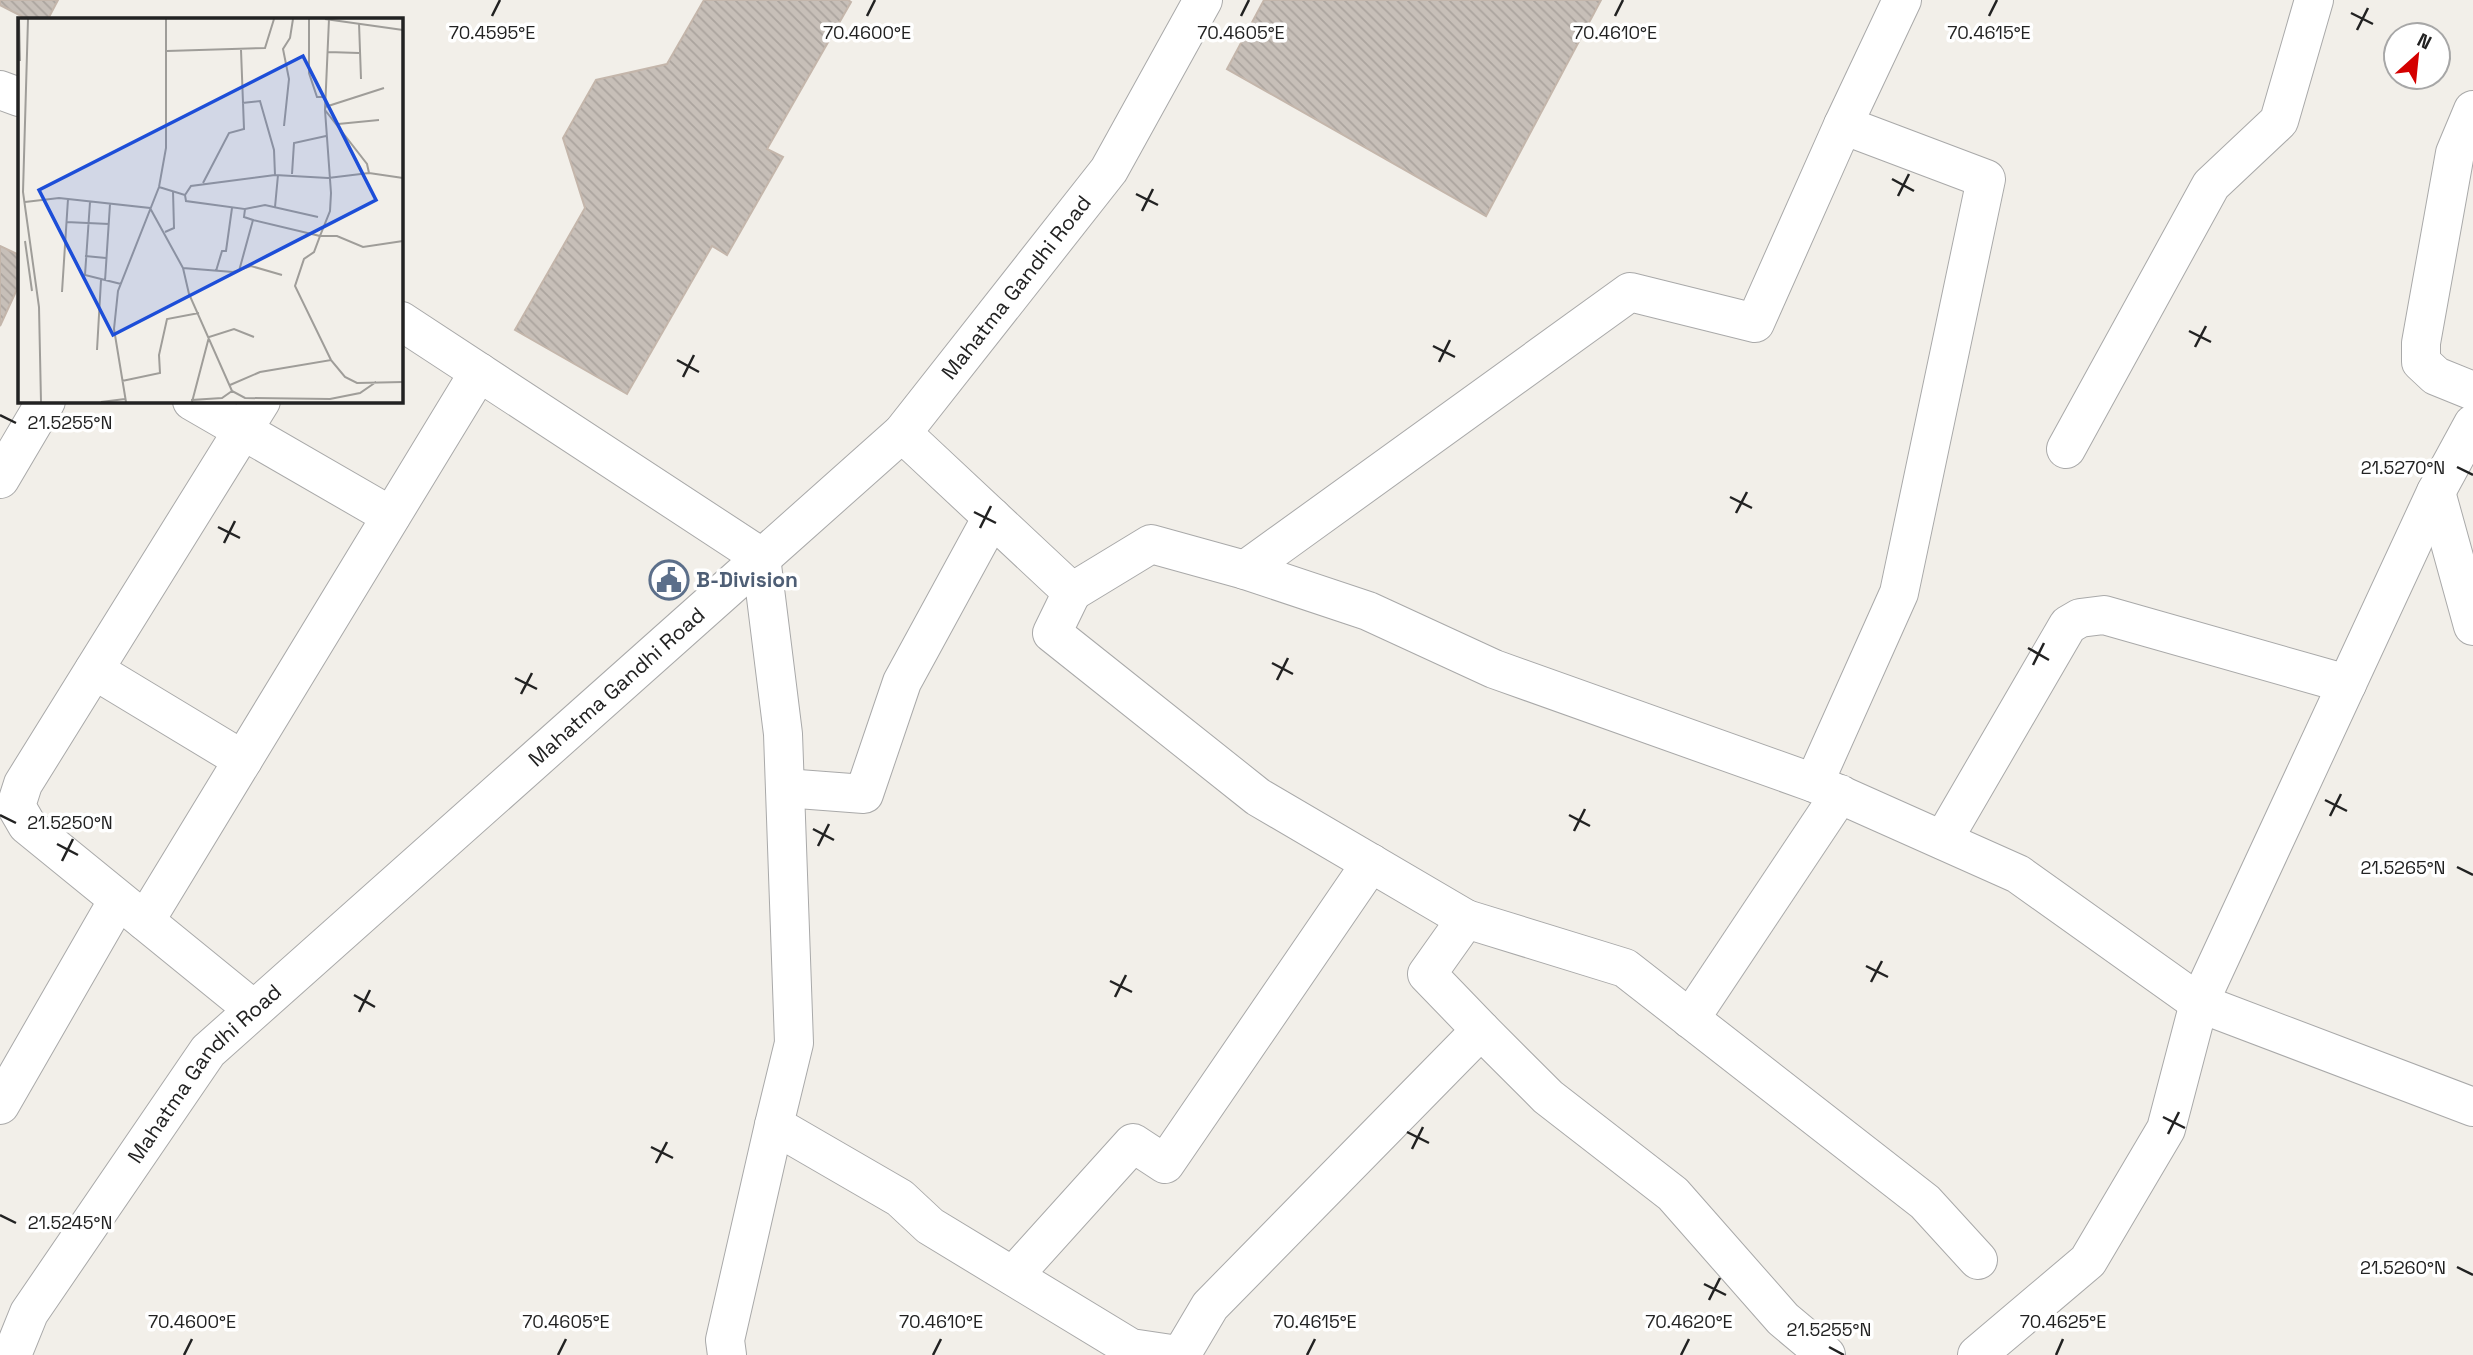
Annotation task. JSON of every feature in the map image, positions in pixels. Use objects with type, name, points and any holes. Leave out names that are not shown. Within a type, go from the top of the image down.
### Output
[{"type":"street","name":"Mahatma Gandhi Road","points":[[12,1355],[29,1314],[208,1051],[902,433],[1108,170],[1203,0]]},
{"type":"street","points":[[1245,570],[1630,292],[1755,323],[1902,0]]},
{"type":"street","points":[[2066,449],[2211,185],[2280,121],[2314,0]]},
{"type":"street","points":[[0,90],[18,97]]},
{"type":"street","points":[[2473,110],[2455,153],[2421,343],[2421,362],[2436,376],[2473,391]]},
{"type":"street","points":[[1690,1019],[1827,789],[1899,593],[1986,179],[1843,125]]},
{"type":"street","points":[[402,322],[761,557],[783,734],[794,1043],[724,1340],[727,1355]]},
{"type":"street","points":[[0,1105],[132,911],[243,760],[479,372]]},
{"type":"street","points":[[0,479],[45,402]]},
{"type":"street","points":[[196,402],[252,416],[391,516]]},
{"type":"street","points":[[252,416],[23,784],[16,806],[27,825],[253,1009]]},
{"type":"street","points":[[1977,1355],[2088,1261],[2166,1129],[2199,1003],[2347,684],[2452,477],[2473,424]]},
{"type":"street","points":[[902,433],[1072,592]]},
{"type":"street","points":[[2452,477],[2473,626]]},
{"type":"street","points":[[785,788],[864,794],[902,681],[992,517]]},
{"type":"street","points":[[1978,1260],[1924,1202],[1625,968],[1466,919],[1258,797],[1052,633],[1072,592],[1151,544],[1245,570],[1368,611],[1494,669],[1827,789],[1943,840],[2018,874],[2199,1003],[2473,1107]]},
{"type":"street","points":[[1943,840],[2068,625],[2080,618],[2104,615],[2347,684]]},
{"type":"street","points":[[94,670],[243,760]]},
{"type":"street","points":[[1013,1276],[1133,1143],[1165,1164],[1371,863]]},
{"type":"street","points":[[1466,919],[1427,974],[1548,1097],[1673,1194],[1783,1319],[1826,1355]]},
{"type":"street","points":[[774,1125],[900,1198],[930,1226],[1131,1348],[1180,1355],[1210,1306],[1481,1030]]},
{"type":"building","points":[[0,0],[58,0],[49,18],[25,18],[0,5]]},
{"type":"building","points":[[704,0],[851,2],[767,149],[783,157],[727,255],[712,246],[627,394],[515,330],[585,208],[563,138],[596,80],[667,64]]},
{"type":"building","points":[[1264,0],[1601,0],[1486,216],[1227,69]]},
{"type":"building","points":[[0,246],[18,255],[18,287],[0,326]]},
{"type":"place","name":"B-Division","points":[[669,580]]}]
